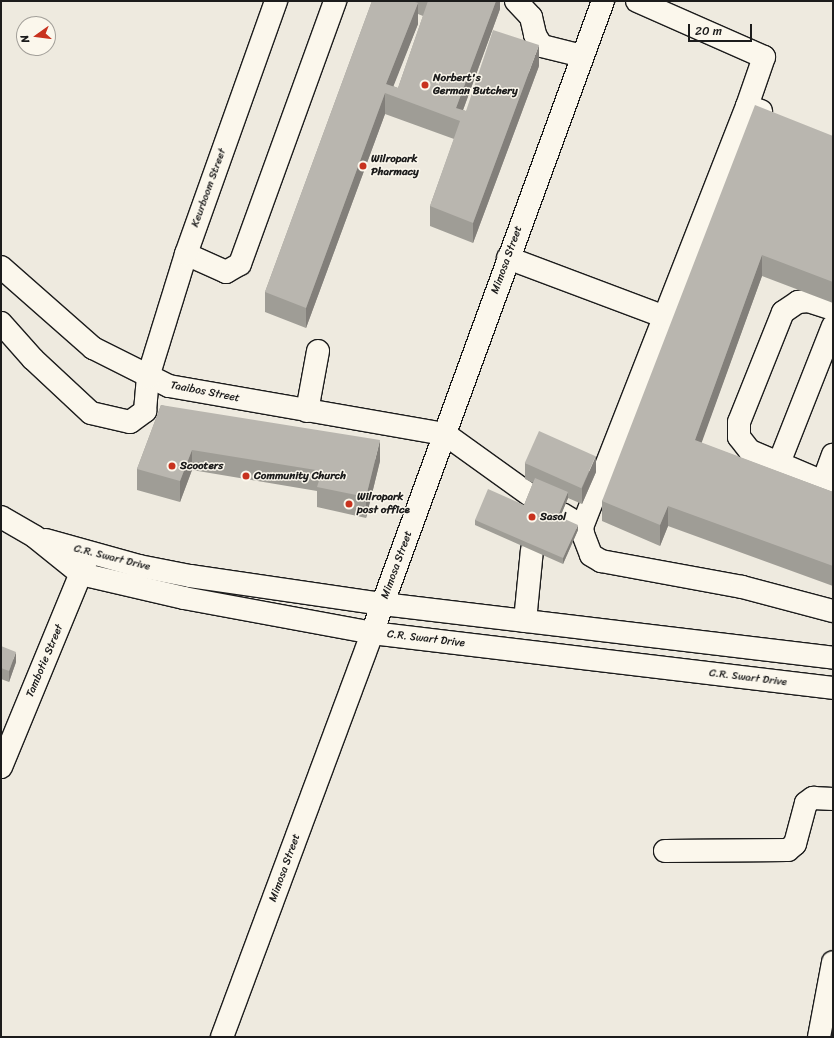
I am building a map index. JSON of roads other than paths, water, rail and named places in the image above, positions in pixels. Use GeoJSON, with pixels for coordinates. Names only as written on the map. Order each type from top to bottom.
{"type":"FeatureCollection","features":[{"type":"Feature","properties":{"kind":"street","name":"Keurboom Street"},"geometry":{"type":"LineString","coordinates":[[1,324],[33,359],[91,414],[130,422],[145,411],[148,377],[186,254],[276,1]]}},
{"type":"Feature","properties":{"kind":"street"},"geometry":{"type":"LineString","coordinates":[[186,254],[226,272],[240,264],[335,1]]}},
{"type":"Feature","properties":{"kind":"street"},"geometry":{"type":"LineString","coordinates":[[516,1],[531,17],[535,35],[542,46],[582,56]]}},
{"type":"Feature","properties":{"kind":"street","name":"Mimosa Street"},"geometry":{"type":"LineString","coordinates":[[222,1037],[383,604],[603,1]]}},
{"type":"Feature","properties":{"kind":"street"},"geometry":{"type":"LineString","coordinates":[[637,1],[764,57],[747,106],[582,526],[585,544],[591,555],[601,561],[742,587],[833,610]]}},
{"type":"Feature","properties":{"kind":"street"},"geometry":{"type":"LineString","coordinates":[[747,106],[783,120]]}},
{"type":"Feature","properties":{"kind":"street"},"geometry":{"type":"LineString","coordinates":[[508,258],[665,317]]}},
{"type":"Feature","properties":{"kind":"street","name":"Taaibos Street"},"geometry":{"type":"LineString","coordinates":[[1,267],[93,348],[148,377],[169,386],[445,434]]}},
{"type":"Feature","properties":{"kind":"street"},"geometry":{"type":"LineString","coordinates":[[833,309],[808,301],[798,302],[782,312],[739,422],[739,437],[744,446],[750,451],[828,484],[833,455]]}},
{"type":"Feature","properties":{"kind":"street"},"geometry":{"type":"LineString","coordinates":[[779,463],[833,326]]}},
{"type":"Feature","properties":{"kind":"street"},"geometry":{"type":"LineString","coordinates":[[307,411],[318,351]]}},
{"type":"Feature","properties":{"kind":"street"},"geometry":{"type":"LineString","coordinates":[[272,428],[277,406]]}},
{"type":"Feature","properties":{"kind":"street"},"geometry":{"type":"LineString","coordinates":[[445,434],[530,495]]}},
{"type":"Feature","properties":{"kind":"street"},"geometry":{"type":"LineString","coordinates":[[562,514],[582,526]]}},
{"type":"Feature","properties":{"kind":"street","name":"C.R. Swart Drive"},"geometry":{"type":"LineString","coordinates":[[1,517],[35,537],[81,574],[184,598],[372,633],[833,688]]}},
{"type":"Feature","properties":{"kind":"street","name":"C.R. Swart Drive"},"geometry":{"type":"LineString","coordinates":[[35,537],[89,554],[190,576],[383,604],[833,658]]}},
{"type":"Feature","properties":{"kind":"street"},"geometry":{"type":"LineString","coordinates":[[525,621],[532,550]]}},
{"type":"Feature","properties":{"kind":"street","name":"Tambotie Street"},"geometry":{"type":"LineString","coordinates":[[1,768],[89,554]]}},
{"type":"Feature","properties":{"kind":"street"},"geometry":{"type":"LineString","coordinates":[[664,851],[788,850],[795,844],[806,803],[813,798],[833,799]]}},
{"type":"Feature","properties":{"kind":"street"},"geometry":{"type":"LineString","coordinates":[[819,1037],[833,962]]}},
{"type":"Feature","properties":{"kind":"place","name":"Norbert's German Butchery"},"geometry":{"type":"Point","coordinates":[425,85]}},
{"type":"Feature","properties":{"kind":"place","name":"Wilropark Pharmacy"},"geometry":{"type":"Point","coordinates":[363,166]}},
{"type":"Feature","properties":{"kind":"place","name":"Scooters"},"geometry":{"type":"Point","coordinates":[172,466]}},
{"type":"Feature","properties":{"kind":"place","name":"Community Church"},"geometry":{"type":"Point","coordinates":[246,476]}},
{"type":"Feature","properties":{"kind":"place","name":"Wilropark post office"},"geometry":{"type":"Point","coordinates":[349,504]}},
{"type":"Feature","properties":{"kind":"place","name":"Sasol"},"geometry":{"type":"Point","coordinates":[532,517]}}]}
